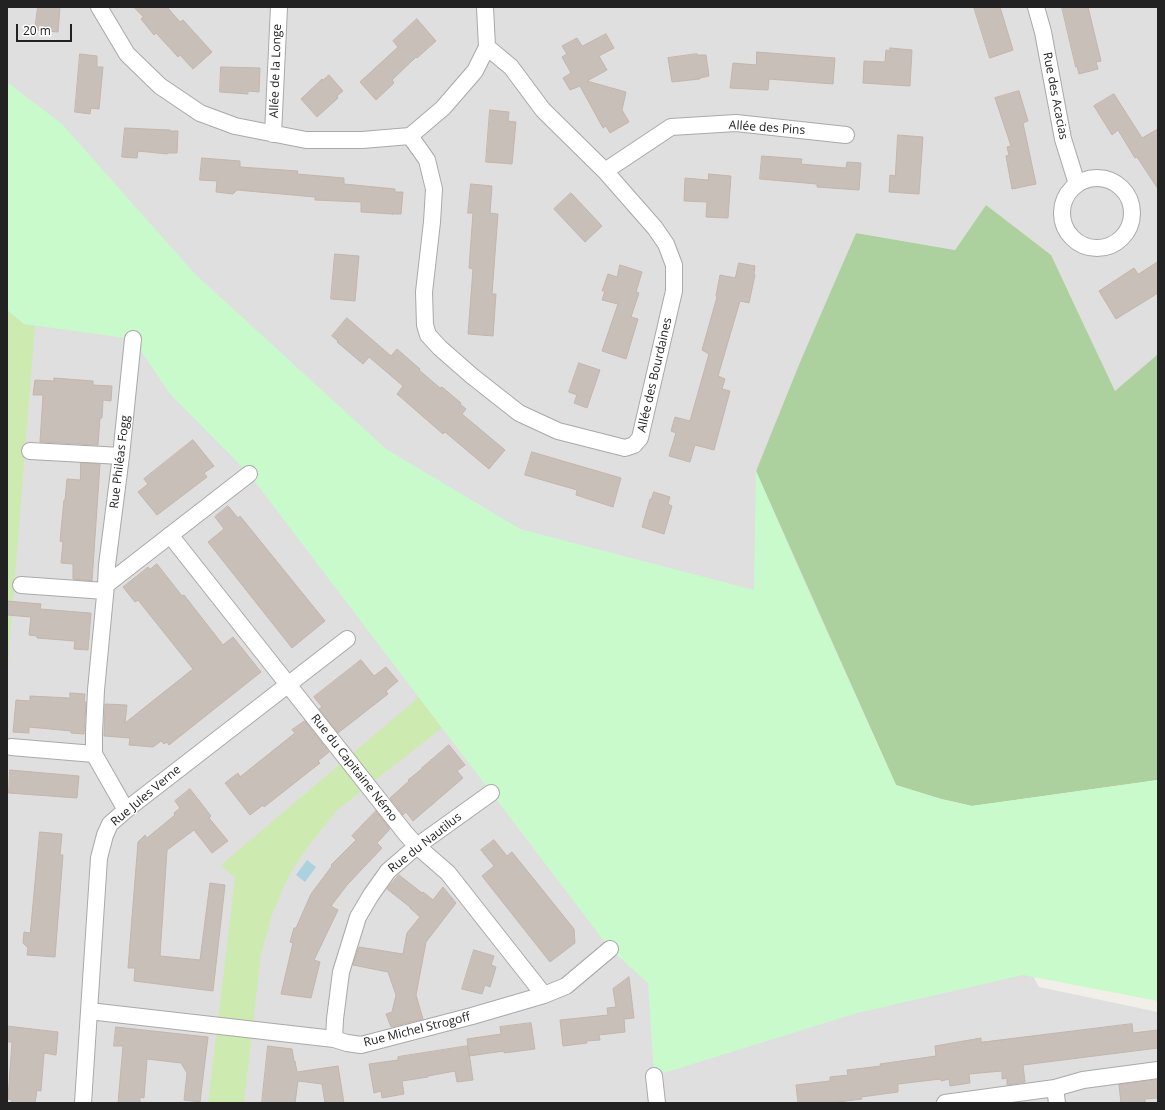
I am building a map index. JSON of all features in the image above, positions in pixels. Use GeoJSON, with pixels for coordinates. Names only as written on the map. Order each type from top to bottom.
{"type":"FeatureCollection","features":[{"type":"Feature","properties":{"kind":"street"},"geometry":{"type":"LineString","coordinates":[[99,7],[127,54],[160,86],[200,113],[234,126],[306,140],[362,140],[410,136],[443,108],[475,71],[487,48],[485,7]]}},
{"type":"Feature","properties":{"kind":"street","name":"Allée de la Longe"},"geometry":{"type":"LineString","coordinates":[[274,134],[279,7]]}},
{"type":"Feature","properties":{"kind":"street","name":"Rue des Acacias"},"geometry":{"type":"LineString","coordinates":[[1036,7],[1043,32],[1063,139],[1077,184]]}},
{"type":"Feature","properties":{"kind":"street","name":"Allée des Bourdaines"},"geometry":{"type":"LineString","coordinates":[[410,136],[427,160],[434,189],[424,292],[425,325],[428,335],[440,348],[472,376],[520,413],[558,431],[625,448],[634,445],[640,438],[674,291],[674,265],[666,244],[655,228],[605,171],[543,110],[511,67],[487,48]]}},
{"type":"Feature","properties":{"kind":"street","name":"Allée des Pins"},"geometry":{"type":"LineString","coordinates":[[605,171],[671,128],[736,123],[846,134]]}},
{"type":"Feature","properties":{"kind":"street"},"geometry":{"type":"LineString","coordinates":[[1100,178],[1110,181],[1120,187],[1127,196],[1131,207],[1131,219],[1128,230],[1121,239],[1111,245],[1100,248],[1088,247],[1069,235],[1064,224],[1062,213],[1064,202],[1069,192],[1077,184],[1088,179],[1100,178]]}},
{"type":"Feature","properties":{"kind":"street","name":"Rue Philéas Fogg"},"geometry":{"type":"LineString","coordinates":[[126,810],[94,754],[94,732],[96,690],[107,565],[121,456],[133,339]]}},
{"type":"Feature","properties":{"kind":"street"},"geometry":{"type":"LineString","coordinates":[[30,451],[121,456]]}},
{"type":"Feature","properties":{"kind":"street"},"geometry":{"type":"LineString","coordinates":[[21,585],[106,588],[170,535],[249,474]]}},
{"type":"Feature","properties":{"kind":"street","name":"Rue du Capitaine Némo"},"geometry":{"type":"LineString","coordinates":[[170,535],[417,846],[448,873],[544,995]]}},
{"type":"Feature","properties":{"kind":"street","name":"Rue Jules Verne"},"geometry":{"type":"LineString","coordinates":[[82,1103],[99,858],[105,835],[110,824],[347,639]]}},
{"type":"Feature","properties":{"kind":"street"},"geometry":{"type":"LineString","coordinates":[[11,747],[94,754]]}},
{"type":"Feature","properties":{"kind":"street","name":"Rue du Nautilus"},"geometry":{"type":"LineString","coordinates":[[334,1039],[341,972],[358,917],[371,895],[388,871],[417,846],[491,793]]}},
{"type":"Feature","properties":{"kind":"street","name":"Rue Michel Strogoff"},"geometry":{"type":"LineString","coordinates":[[89,1011],[334,1039],[361,1045],[544,995],[566,986],[610,949]]}},
{"type":"Feature","properties":{"kind":"street"},"geometry":{"type":"LineString","coordinates":[[945,1103],[1056,1096],[1083,1080],[1158,1070]]}},
{"type":"Feature","properties":{"kind":"street"},"geometry":{"type":"LineString","coordinates":[[654,1076],[657,1103]]}},
{"type":"Feature","properties":{"kind":"shaded area"},"geometry":{"type":"Polygon","coordinates":[[[7,7],[1158,7],[1158,354],[1115,392],[1068,291],[986,205],[955,250],[856,233],[756,471],[1039,987],[1158,1012],[1158,1103],[7,1103],[7,7]]]}},
{"type":"Feature","properties":{"kind":"green space"},"geometry":{"type":"Polygon","coordinates":[[[7,82],[62,124],[194,273],[386,449],[520,529],[754,590],[756,471],[896,785],[941,799],[972,806],[1158,780],[1158,1001],[1023,975],[857,1013],[654,1076],[648,983],[610,949],[249,474],[170,394],[133,339],[24,324],[7,310],[7,82]]]}},
{"type":"Feature","properties":{"kind":"green space"},"geometry":{"type":"Polygon","coordinates":[[[986,205],[1051,255],[1115,391],[1158,354],[1158,780],[972,806],[941,799],[896,785],[756,471],[801,360],[856,233],[955,250],[986,205]]]}},
{"type":"Feature","properties":{"kind":"green space"},"geometry":{"type":"Polygon","coordinates":[[[7,310],[24,324],[35,326],[7,677],[7,310]]]}},
{"type":"Feature","properties":{"kind":"green space"},"geometry":{"type":"Polygon","coordinates":[[[419,697],[442,728],[337,810],[306,849],[288,877],[272,915],[261,954],[244,1103],[208,1103],[235,878],[221,865],[419,697]]]}},
{"type":"Feature","properties":{"kind":"water"},"geometry":{"type":"Polygon","coordinates":[[[307,860],[316,867],[305,882],[296,875],[307,860]]]}},
{"type":"Feature","properties":{"kind":"building"},"geometry":{"type":"Polygon","coordinates":[[[38,7],[60,7],[58,32],[35,30],[38,7]]]}},
{"type":"Feature","properties":{"kind":"building"},"geometry":{"type":"Polygon","coordinates":[[[134,7],[167,7],[180,22],[183,20],[212,52],[193,69],[180,55],[178,57],[156,33],[154,35],[141,19],[143,17],[134,7]]]}},
{"type":"Feature","properties":{"kind":"building"},"geometry":{"type":"Polygon","coordinates":[[[974,7],[1000,7],[1013,50],[990,58],[974,7]]]}},
{"type":"Feature","properties":{"kind":"building"},"geometry":{"type":"Polygon","coordinates":[[[1062,7],[1088,7],[1101,61],[1096,62],[1098,69],[1079,74],[1062,7]]]}},
{"type":"Feature","properties":{"kind":"building"},"geometry":{"type":"Polygon","coordinates":[[[417,19],[436,41],[417,58],[416,57],[392,80],[394,83],[376,100],[360,82],[398,47],[393,41],[417,19]]]}},
{"type":"Feature","properties":{"kind":"building"},"geometry":{"type":"Polygon","coordinates":[[[606,34],[614,48],[599,56],[607,70],[587,81],[626,92],[622,110],[629,122],[610,133],[606,126],[603,128],[580,86],[570,90],[563,78],[571,73],[562,57],[567,54],[562,46],[577,38],[582,46],[606,34]]]}},
{"type":"Feature","properties":{"kind":"building"},"geometry":{"type":"Polygon","coordinates":[[[890,48],[912,50],[910,86],[863,83],[864,61],[885,62],[886,50],[890,51],[890,48]]]}},
{"type":"Feature","properties":{"kind":"building"},"geometry":{"type":"Polygon","coordinates":[[[757,52],[835,58],[833,84],[769,79],[768,90],[730,88],[733,63],[756,65],[757,52]]]}},
{"type":"Feature","properties":{"kind":"building"},"geometry":{"type":"Polygon","coordinates":[[[80,54],[97,56],[97,67],[103,67],[99,109],[91,108],[90,114],[75,112],[80,54]]]}},
{"type":"Feature","properties":{"kind":"building"},"geometry":{"type":"Polygon","coordinates":[[[697,54],[706,55],[709,76],[700,79],[672,82],[668,58],[697,54]]]}},
{"type":"Feature","properties":{"kind":"building"},"geometry":{"type":"Polygon","coordinates":[[[221,67],[260,68],[259,92],[248,91],[248,94],[220,92],[221,67]]]}},
{"type":"Feature","properties":{"kind":"building"},"geometry":{"type":"Polygon","coordinates":[[[329,75],[343,91],[337,96],[338,98],[317,117],[301,99],[322,79],[323,80],[329,75]]]}},
{"type":"Feature","properties":{"kind":"building"},"geometry":{"type":"Polygon","coordinates":[[[1019,91],[1028,121],[1023,123],[1036,184],[1012,189],[1006,156],[1009,155],[1007,147],[1011,146],[995,98],[1019,91]]]}},
{"type":"Feature","properties":{"kind":"building"},"geometry":{"type":"Polygon","coordinates":[[[1114,94],[1142,138],[1158,129],[1158,189],[1137,157],[1135,158],[1118,130],[1112,135],[1094,106],[1114,94]]]}},
{"type":"Feature","properties":{"kind":"building"},"geometry":{"type":"Polygon","coordinates":[[[490,110],[509,112],[508,121],[516,122],[512,164],[486,162],[490,110]]]}},
{"type":"Feature","properties":{"kind":"building"},"geometry":{"type":"Polygon","coordinates":[[[125,128],[178,131],[177,153],[167,154],[138,151],[137,158],[122,157],[125,128]]]}},
{"type":"Feature","properties":{"kind":"building"},"geometry":{"type":"Polygon","coordinates":[[[898,135],[923,137],[919,194],[889,192],[890,175],[895,176],[898,135]]]}},
{"type":"Feature","properties":{"kind":"building"},"geometry":{"type":"Polygon","coordinates":[[[762,156],[802,159],[801,164],[846,168],[847,162],[861,163],[859,190],[817,187],[817,184],[760,179],[762,156]]]}},
{"type":"Feature","properties":{"kind":"building"},"geometry":{"type":"Polygon","coordinates":[[[202,158],[240,161],[240,167],[298,171],[297,174],[344,178],[344,184],[395,189],[395,192],[403,192],[401,214],[361,212],[361,202],[315,200],[315,197],[237,190],[233,194],[216,192],[217,181],[200,180],[202,158]]]}},
{"type":"Feature","properties":{"kind":"building"},"geometry":{"type":"Polygon","coordinates":[[[709,174],[731,176],[728,218],[706,217],[707,202],[684,201],[685,178],[708,180],[709,174]]]}},
{"type":"Feature","properties":{"kind":"building"},"geometry":{"type":"Polygon","coordinates":[[[471,184],[492,186],[490,213],[498,214],[492,294],[496,294],[493,336],[468,334],[473,269],[469,268],[473,213],[468,213],[471,184]]]}},
{"type":"Feature","properties":{"kind":"building"},"geometry":{"type":"Polygon","coordinates":[[[571,193],[602,226],[585,242],[554,209],[571,193]]]}},
{"type":"Feature","properties":{"kind":"building"},"geometry":{"type":"Polygon","coordinates":[[[335,254],[359,256],[355,301],[331,299],[335,254]]]}},
{"type":"Feature","properties":{"kind":"building"},"geometry":{"type":"Polygon","coordinates":[[[1158,262],[1158,293],[1116,319],[1099,291],[1134,268],[1138,274],[1158,262]]]}},
{"type":"Feature","properties":{"kind":"building"},"geometry":{"type":"Polygon","coordinates":[[[739,263],[755,266],[755,275],[749,303],[740,301],[718,376],[725,379],[722,389],[730,391],[714,450],[695,445],[690,462],[669,456],[676,433],[671,431],[675,417],[690,421],[709,354],[702,350],[717,297],[720,275],[735,278],[739,263]]]}},
{"type":"Feature","properties":{"kind":"building"},"geometry":{"type":"Polygon","coordinates":[[[620,265],[642,272],[636,292],[639,293],[631,317],[638,319],[626,359],[602,351],[618,304],[602,300],[605,291],[602,291],[608,274],[617,277],[620,265]]]}},
{"type":"Feature","properties":{"kind":"building"},"geometry":{"type":"Polygon","coordinates":[[[347,318],[391,356],[397,349],[440,388],[442,387],[461,403],[460,404],[466,409],[462,414],[505,450],[489,469],[445,432],[443,434],[397,394],[403,386],[369,357],[363,364],[337,342],[338,341],[332,336],[347,318]]]}},
{"type":"Feature","properties":{"kind":"building"},"geometry":{"type":"Polygon","coordinates":[[[579,363],[600,370],[587,408],[574,403],[577,395],[569,392],[579,363]]]}},
{"type":"Feature","properties":{"kind":"building"},"geometry":{"type":"Polygon","coordinates":[[[54,378],[93,381],[93,385],[112,386],[111,401],[103,400],[98,445],[40,442],[43,395],[33,395],[35,380],[54,381],[54,378]]]}},
{"type":"Feature","properties":{"kind":"building"},"geometry":{"type":"Polygon","coordinates":[[[193,440],[214,466],[204,473],[207,477],[157,515],[138,492],[148,484],[144,479],[193,440]]]}},
{"type":"Feature","properties":{"kind":"building"},"geometry":{"type":"Polygon","coordinates":[[[532,452],[621,478],[613,507],[576,495],[577,490],[525,475],[532,452]]]}},
{"type":"Feature","properties":{"kind":"building"},"geometry":{"type":"Polygon","coordinates":[[[81,463],[100,464],[92,581],[73,579],[73,564],[61,563],[63,542],[60,541],[67,479],[80,480],[81,463]]]}},
{"type":"Feature","properties":{"kind":"building"},"geometry":{"type":"Polygon","coordinates":[[[654,492],[670,497],[668,504],[672,506],[664,534],[642,527],[650,499],[654,492]]]}},
{"type":"Feature","properties":{"kind":"building"},"geometry":{"type":"Polygon","coordinates":[[[228,506],[238,518],[240,516],[325,621],[292,648],[208,542],[224,529],[215,517],[228,506]]]}},
{"type":"Feature","properties":{"kind":"building"},"geometry":{"type":"Polygon","coordinates":[[[157,564],[182,596],[184,595],[223,645],[233,637],[261,672],[169,745],[167,742],[164,744],[161,741],[153,747],[129,745],[130,738],[104,736],[105,704],[127,705],[125,723],[193,669],[138,600],[135,602],[123,587],[148,567],[150,569],[157,564]]]}},
{"type":"Feature","properties":{"kind":"building"},"geometry":{"type":"Polygon","coordinates":[[[7,601],[41,604],[40,609],[91,613],[88,650],[74,649],[75,641],[37,638],[37,636],[29,635],[31,617],[7,615],[7,601]]]}},
{"type":"Feature","properties":{"kind":"building"},"geometry":{"type":"Polygon","coordinates":[[[361,660],[374,676],[386,667],[398,681],[386,691],[388,694],[338,733],[319,709],[322,707],[314,697],[361,660]]]}},
{"type":"Feature","properties":{"kind":"building"},"geometry":{"type":"Polygon","coordinates":[[[70,693],[85,694],[84,734],[71,733],[71,731],[29,727],[29,733],[13,732],[16,700],[30,701],[30,696],[70,698],[70,693]]]}},
{"type":"Feature","properties":{"kind":"building"},"geometry":{"type":"Polygon","coordinates":[[[305,721],[329,752],[318,761],[320,763],[264,807],[263,805],[250,815],[225,783],[238,773],[240,777],[295,733],[292,730],[305,721]]]}},
{"type":"Feature","properties":{"kind":"building"},"geometry":{"type":"Polygon","coordinates":[[[449,745],[465,765],[457,771],[463,778],[413,821],[406,812],[403,815],[390,798],[409,781],[408,780],[449,745]]]}},
{"type":"Feature","properties":{"kind":"building"},"geometry":{"type":"Polygon","coordinates":[[[10,770],[79,776],[77,798],[9,793],[10,770]]]}},
{"type":"Feature","properties":{"kind":"building"},"geometry":{"type":"Polygon","coordinates":[[[190,789],[211,816],[209,818],[228,841],[212,853],[194,830],[167,850],[160,956],[200,960],[210,883],[225,885],[213,991],[134,981],[135,968],[128,968],[138,842],[145,835],[147,838],[175,815],[174,813],[180,808],[175,801],[190,789]]]}},
{"type":"Feature","properties":{"kind":"building"},"geometry":{"type":"Polygon","coordinates":[[[376,811],[390,829],[377,843],[382,848],[347,885],[331,906],[338,910],[314,960],[320,962],[311,998],[281,994],[293,943],[290,942],[294,928],[296,928],[311,894],[332,866],[331,865],[356,840],[352,836],[376,811]]]}},
{"type":"Feature","properties":{"kind":"building"},"geometry":{"type":"Polygon","coordinates":[[[40,832],[62,834],[60,855],[63,855],[55,957],[27,955],[28,948],[23,943],[24,932],[30,933],[40,832]]]}},
{"type":"Feature","properties":{"kind":"building"},"geometry":{"type":"Polygon","coordinates":[[[494,840],[507,856],[512,852],[574,929],[575,943],[550,962],[482,876],[494,866],[481,850],[494,840]]]}},
{"type":"Feature","properties":{"kind":"building"},"geometry":{"type":"Polygon","coordinates":[[[399,875],[433,900],[443,887],[456,903],[426,942],[416,995],[423,1019],[391,1027],[386,1014],[392,1012],[396,995],[388,972],[353,965],[359,947],[403,954],[407,933],[420,917],[387,889],[399,875]]]}},
{"type":"Feature","properties":{"kind":"building"},"geometry":{"type":"Polygon","coordinates":[[[474,950],[494,956],[491,965],[496,967],[490,987],[485,985],[482,994],[462,989],[474,950]]]}},
{"type":"Feature","properties":{"kind":"building"},"geometry":{"type":"Polygon","coordinates":[[[629,977],[634,1018],[624,1019],[625,1032],[599,1035],[600,1040],[586,1041],[587,1043],[563,1046],[560,1020],[608,1015],[607,1008],[616,1007],[613,989],[629,977]]]}},
{"type":"Feature","properties":{"kind":"building"},"geometry":{"type":"Polygon","coordinates":[[[531,1023],[535,1049],[504,1053],[504,1051],[469,1056],[467,1039],[501,1034],[500,1027],[531,1023]]]}},
{"type":"Feature","properties":{"kind":"building"},"geometry":{"type":"Polygon","coordinates":[[[1132,1024],[1133,1033],[1158,1030],[1158,1048],[1023,1065],[1025,1082],[1007,1085],[1007,1078],[1002,1079],[1002,1071],[969,1074],[970,1083],[950,1086],[949,1079],[941,1081],[941,1079],[898,1084],[898,1092],[861,1097],[862,1099],[830,1103],[798,1103],[796,1085],[830,1081],[830,1077],[848,1075],[847,1070],[881,1066],[880,1064],[936,1056],[935,1046],[981,1038],[981,1042],[1132,1024]]]}},
{"type":"Feature","properties":{"kind":"building"},"geometry":{"type":"Polygon","coordinates":[[[7,1026],[58,1032],[56,1055],[44,1053],[41,1091],[37,1090],[35,1103],[11,1103],[12,1100],[8,1099],[12,1042],[7,1042],[7,1026]]]}},
{"type":"Feature","properties":{"kind":"building"},"geometry":{"type":"Polygon","coordinates":[[[116,1027],[208,1037],[200,1102],[184,1100],[187,1073],[181,1063],[147,1059],[144,1098],[140,1097],[140,1103],[118,1103],[123,1046],[114,1046],[116,1027]]]}},
{"type":"Feature","properties":{"kind":"building"},"geometry":{"type":"Polygon","coordinates":[[[268,1046],[292,1049],[297,1072],[338,1066],[344,1103],[325,1103],[322,1084],[298,1081],[295,1103],[262,1103],[268,1046]]]}},
{"type":"Feature","properties":{"kind":"building"},"geometry":{"type":"Polygon","coordinates":[[[468,1046],[473,1080],[457,1082],[455,1071],[402,1081],[404,1094],[382,1098],[381,1091],[374,1093],[369,1064],[398,1060],[398,1057],[468,1046]]]}},
{"type":"Feature","properties":{"kind":"building"},"geometry":{"type":"Polygon","coordinates":[[[1158,1080],[1158,1098],[1145,1099],[1145,1103],[1121,1103],[1119,1085],[1158,1080]]]}}]}
